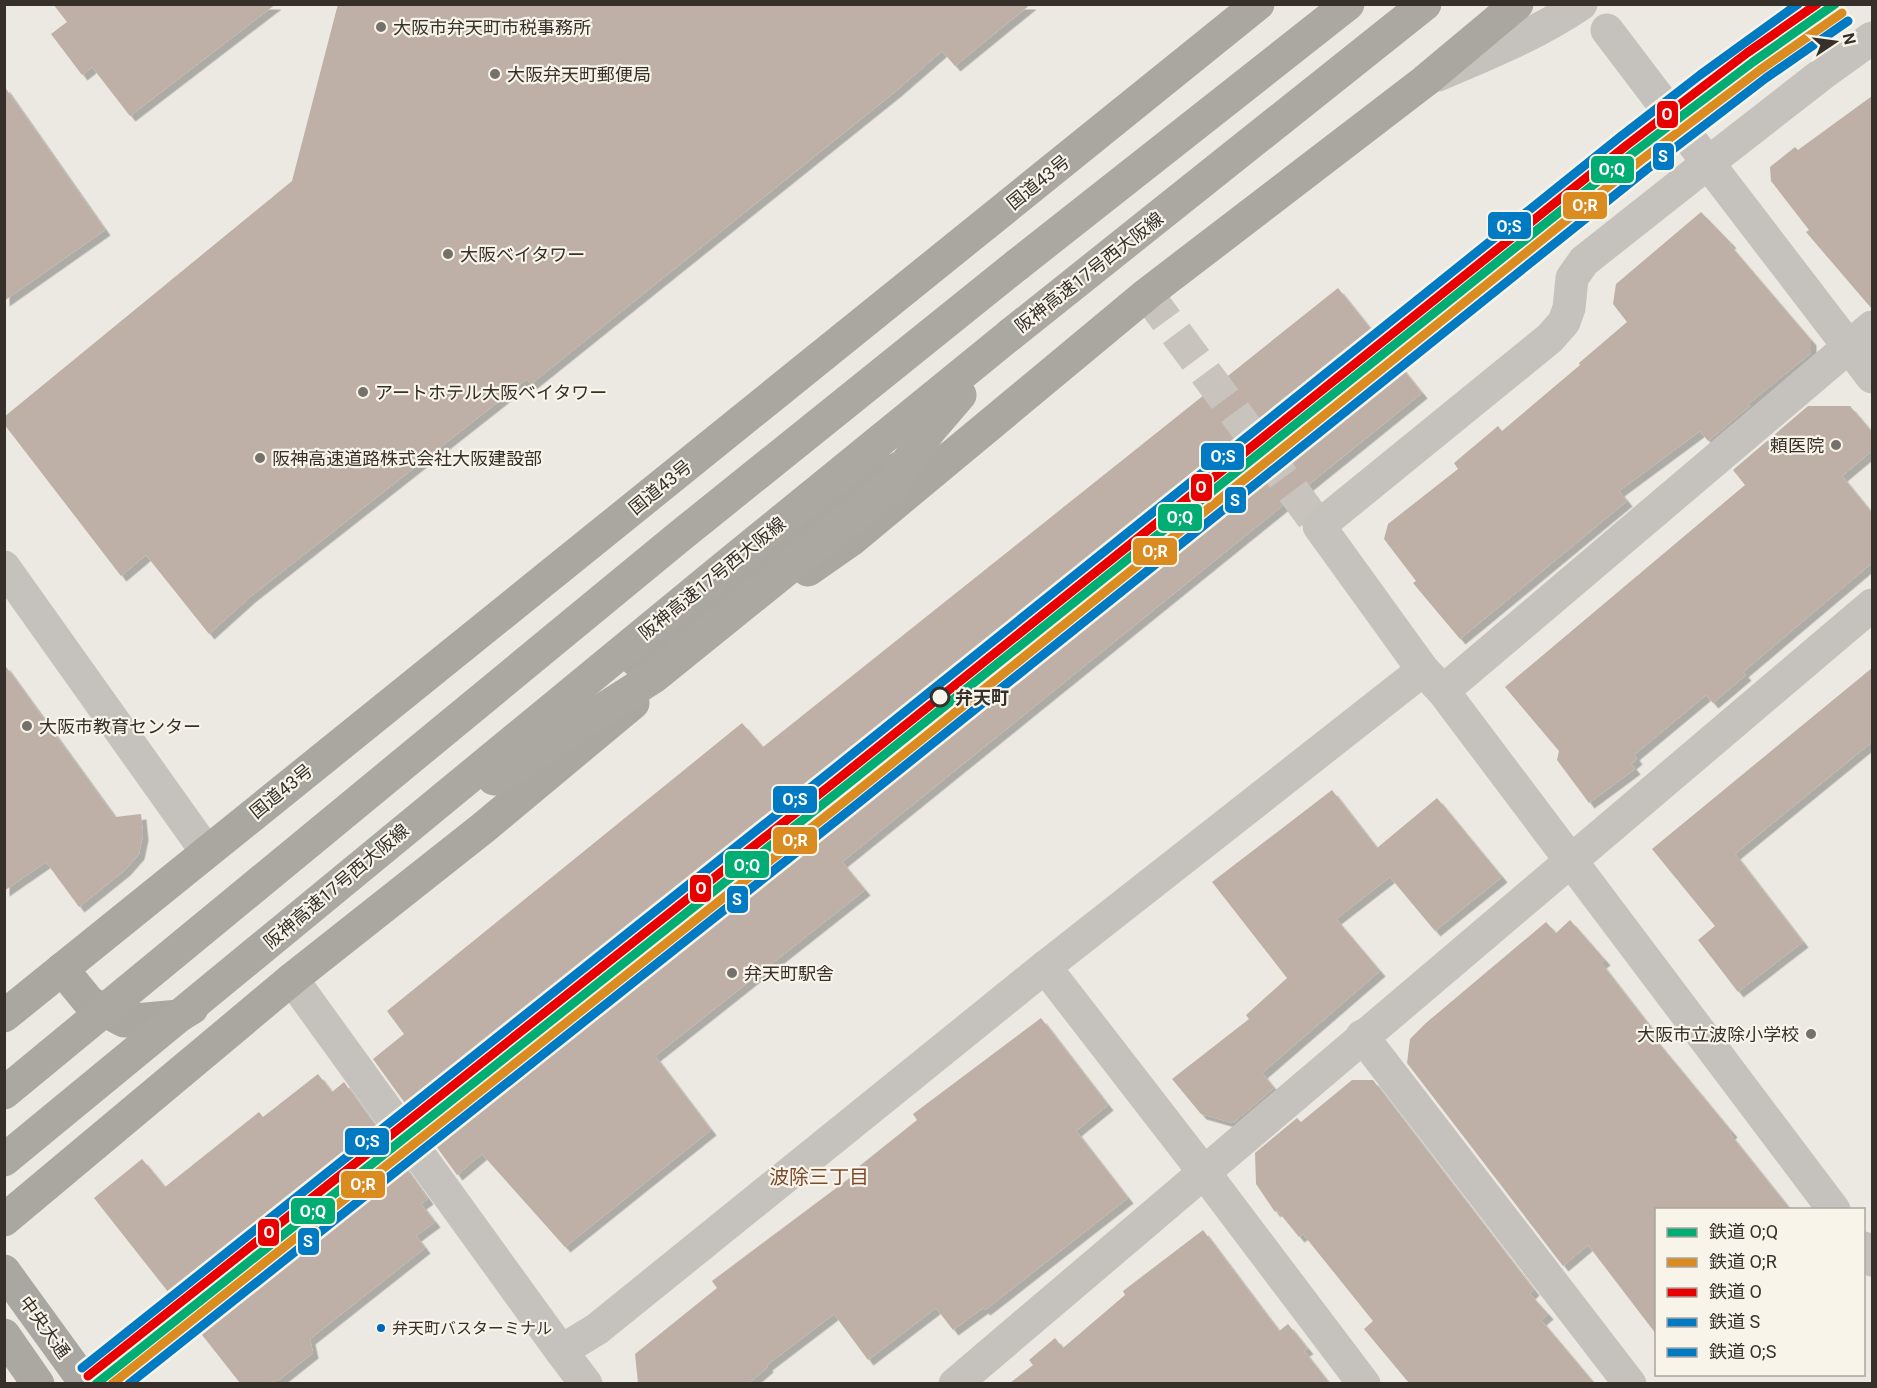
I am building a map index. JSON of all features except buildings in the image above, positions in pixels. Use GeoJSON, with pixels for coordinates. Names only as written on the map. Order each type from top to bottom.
{"type":"FeatureCollection","features":[{"type":"Feature","properties":{"kind":"highway","name":"国道43号"},"geometry":{"type":"LineString","coordinates":[[4,1016],[1258,4]]}},
{"type":"Feature","properties":{"kind":"highway"},"geometry":{"type":"LineString","coordinates":[[4,1093],[689,529],[1017,265],[1348,4]]}},
{"type":"Feature","properties":{"kind":"highway","name":"阪神高速17号西大阪線"},"geometry":{"type":"LineString","coordinates":[[4,1160],[389,842],[477,790],[655,676],[874,499],[891,485],[930,430],[1011,334],[1425,4]]}},
{"type":"Feature","properties":{"kind":"highway"},"geometry":{"type":"LineString","coordinates":[[4,1220],[292,979],[483,828],[686,660],[851,540],[1147,294],[1425,81],[1517,4]]}},
{"type":"Feature","properties":{"kind":"highway"},"geometry":{"type":"LineString","coordinates":[[62,969],[89,1002],[124,1021],[179,1016],[247,976],[596,691],[854,489],[982,429]]}},
{"type":"Feature","properties":{"kind":"highway"},"geometry":{"type":"LineString","coordinates":[[4,1335],[38,1383]]}},
{"type":"Feature","properties":{"kind":"main road","name":"中央大通"},"geometry":{"type":"LineString","coordinates":[[4,1271],[86,1383]]}},
{"type":"Feature","properties":{"kind":"street"},"geometry":{"type":"LineString","coordinates":[[1425,81],[1508,44],[1562,17],[1581,4]]}},
{"type":"Feature","properties":{"kind":"street"},"geometry":{"type":"LineString","coordinates":[[1606,30],[1708,163],[1861,337],[1872,377]]}},
{"type":"Feature","properties":{"kind":"street"},"geometry":{"type":"LineString","coordinates":[[1833,1208],[1433,681],[1319,526],[1550,338],[1564,322],[1569,308],[1572,278],[1584,261],[1826,71],[1872,38]]}},
{"type":"Feature","properties":{"kind":"street"},"geometry":{"type":"LineString","coordinates":[[561,1350],[597,1329],[1045,968],[1433,681],[1861,337]]}},
{"type":"Feature","properties":{"kind":"street"},"geometry":{"type":"LineString","coordinates":[[4,567],[206,851]]}},
{"type":"Feature","properties":{"kind":"street"},"geometry":{"type":"LineString","coordinates":[[954,1383],[1872,605]]}},
{"type":"Feature","properties":{"kind":"street"},"geometry":{"type":"LineString","coordinates":[[1045,968],[1203,1171],[1355,1380]]}},
{"type":"Feature","properties":{"kind":"street"},"geometry":{"type":"LineString","coordinates":[[292,979],[586,1383]]}},
{"type":"Feature","properties":{"kind":"street"},"geometry":{"type":"LineString","coordinates":[[1362,1036],[1630,1383]]}},
{"type":"Feature","properties":{"kind":"tunnel"},"geometry":{"type":"LineString","coordinates":[[1147,294],[1319,526]]}},
{"type":"Feature","properties":{"kind":"rail line","name":"O;S"},"geometry":{"type":"LineString","coordinates":[[82,1368],[835,768],[1620,137],[1798,4]]}},
{"type":"Feature","properties":{"kind":"rail line","name":"O"},"geometry":{"type":"LineString","coordinates":[[88,1376],[842,776],[1627,145],[1747,53],[1817,4]]}},
{"type":"Feature","properties":{"kind":"rail line","name":"O;Q"},"geometry":{"type":"LineString","coordinates":[[96,1384],[1633,153],[1753,62],[1835,4]]}},
{"type":"Feature","properties":{"kind":"rail line","name":"O;R"},"geometry":{"type":"LineString","coordinates":[[112,1384],[855,793],[1640,161],[1760,70],[1842,13]]}},
{"type":"Feature","properties":{"kind":"rail line","name":"S"},"geometry":{"type":"LineString","coordinates":[[129,1384],[861,801],[1646,170],[1766,78],[1848,21]]}},
{"type":"Feature","properties":{"kind":"place","name":"大阪市弁天町市税事務所"},"geometry":{"type":"Point","coordinates":[381,27]}},
{"type":"Feature","properties":{"kind":"place","name":"大阪弁天町郵便局"},"geometry":{"type":"Point","coordinates":[495,74]}},
{"type":"Feature","properties":{"kind":"place","name":"大阪ベイタワー"},"geometry":{"type":"Point","coordinates":[448,254]}},
{"type":"Feature","properties":{"kind":"place","name":"アートホテル大阪ベイタワー"},"geometry":{"type":"Point","coordinates":[363,392]}},
{"type":"Feature","properties":{"kind":"place","name":"頼医院"},"geometry":{"type":"Point","coordinates":[1836,445]}},
{"type":"Feature","properties":{"kind":"place","name":"阪神高速道路株式会社大阪建設部"},"geometry":{"type":"Point","coordinates":[260,458]}},
{"type":"Feature","properties":{"kind":"place","name":"弁天町"},"geometry":{"type":"Point","coordinates":[940,697]}},
{"type":"Feature","properties":{"kind":"place","name":"大阪市教育センター"},"geometry":{"type":"Point","coordinates":[27,726]}},
{"type":"Feature","properties":{"kind":"place","name":"弁天町駅舎"},"geometry":{"type":"Point","coordinates":[732,973]}},
{"type":"Feature","properties":{"kind":"place","name":"大阪市立波除小学校"},"geometry":{"type":"Point","coordinates":[1811,1034]}},
{"type":"Feature","properties":{"kind":"place","name":"弁天町バスターミナル"},"geometry":{"type":"Point","coordinates":[381,1328]}},
{"type":"Feature","properties":{"kind":"district","name":"波除三丁目"},"geometry":{"type":"Point","coordinates":[819,1177]}}]}
